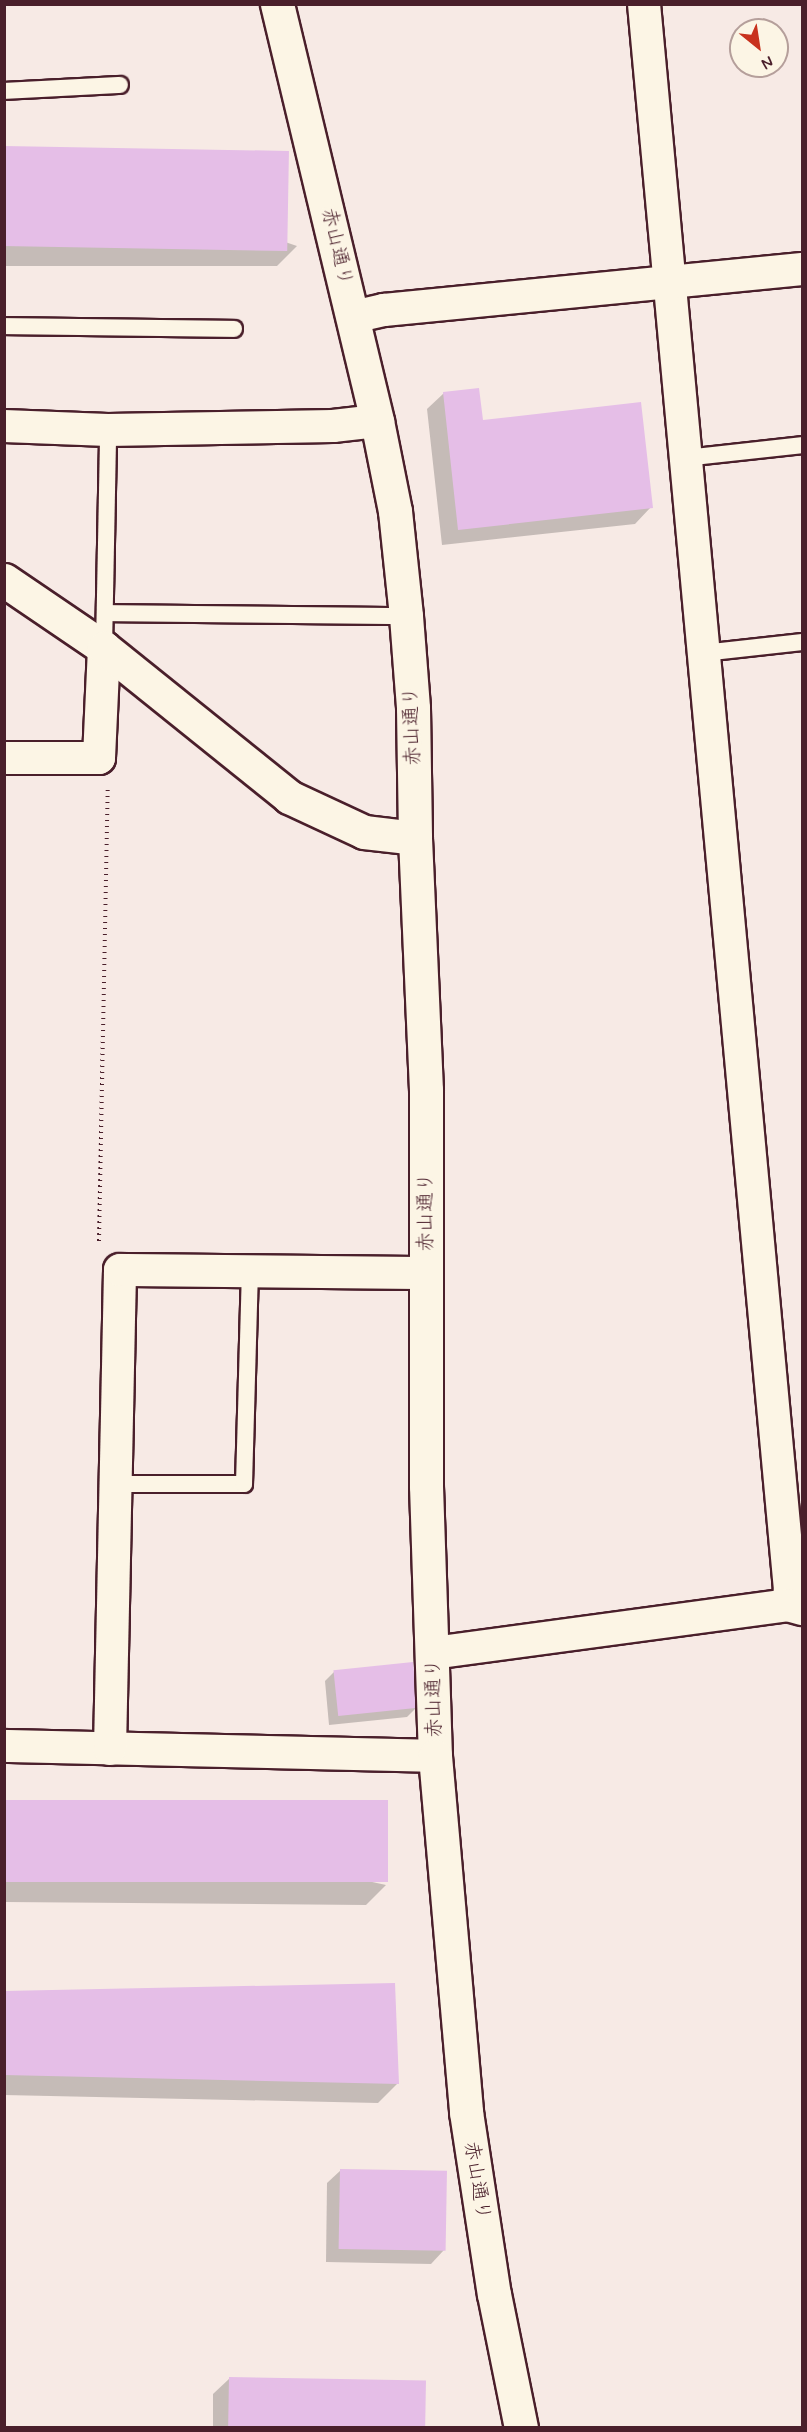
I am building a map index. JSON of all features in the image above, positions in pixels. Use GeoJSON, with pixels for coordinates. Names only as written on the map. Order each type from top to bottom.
{"type":"FeatureCollection","features":[{"type":"Feature","properties":{"kind":"street","name":"赤山通り"},"geometry":{"type":"LineString","coordinates":[[277,4],[377,421],[395,511],[406,616],[413,708],[415,838],[426,1090],[426,1486],[435,1756],[466,2112],[494,2294],[521,2427]]}},
{"type":"Feature","properties":{"kind":"street"},"geometry":{"type":"LineString","coordinates":[[433,1653],[795,1607],[790,1589],[644,4]]}},
{"type":"Feature","properties":{"kind":"street"},"geometry":{"type":"LineString","coordinates":[[353,317],[384,310],[802,269]]}},
{"type":"Feature","properties":{"kind":"street"},"geometry":{"type":"LineString","coordinates":[[4,426],[108,430],[333,426],[377,421]]}},
{"type":"Feature","properties":{"kind":"street"},"geometry":{"type":"LineString","coordinates":[[4,580],[104,648],[288,797],[364,832],[415,838]]}},
{"type":"Feature","properties":{"kind":"street"},"geometry":{"type":"LineString","coordinates":[[4,758],[99,758],[104,648]]}},
{"type":"Feature","properties":{"kind":"street"},"geometry":{"type":"LineString","coordinates":[[110,1749],[120,1270],[426,1273]]}},
{"type":"Feature","properties":{"kind":"street"},"geometry":{"type":"LineString","coordinates":[[4,1746],[435,1756]]}},
{"type":"Feature","properties":{"kind":"lane"},"geometry":{"type":"LineString","coordinates":[[4,91],[120,85]]}},
{"type":"Feature","properties":{"kind":"lane"},"geometry":{"type":"LineString","coordinates":[[4,326],[234,329]]}},
{"type":"Feature","properties":{"kind":"lane"},"geometry":{"type":"LineString","coordinates":[[104,648],[108,430]]}},
{"type":"Feature","properties":{"kind":"lane"},"geometry":{"type":"LineString","coordinates":[[685,458],[802,445]]}},
{"type":"Feature","properties":{"kind":"lane"},"geometry":{"type":"LineString","coordinates":[[105,613],[406,616]]}},
{"type":"Feature","properties":{"kind":"lane"},"geometry":{"type":"LineString","coordinates":[[703,653],[802,642]]}},
{"type":"Feature","properties":{"kind":"lane"},"geometry":{"type":"LineString","coordinates":[[116,1484],[244,1484],[250,1271]]}},
{"type":"Feature","properties":{"kind":"building"},"geometry":{"type":"Polygon","coordinates":[[[4,146],[289,151],[287,251],[4,246],[4,146]]]}},
{"type":"Feature","properties":{"kind":"building"},"geometry":{"type":"Polygon","coordinates":[[[479,388],[483,420],[641,402],[653,508],[458,530],[443,392],[479,388]]]}},
{"type":"Feature","properties":{"kind":"building"},"geometry":{"type":"Polygon","coordinates":[[[413,1662],[418,1708],[338,1716],[333,1670],[413,1662]]]}},
{"type":"Feature","properties":{"kind":"building"},"geometry":{"type":"Polygon","coordinates":[[[4,1800],[388,1800],[388,1882],[4,1882],[4,1800]]]}},
{"type":"Feature","properties":{"kind":"building"},"geometry":{"type":"Polygon","coordinates":[[[395,1983],[399,2084],[4,2075],[4,1991],[395,1983]]]}},
{"type":"Feature","properties":{"kind":"building"},"geometry":{"type":"Polygon","coordinates":[[[340,2169],[447,2171],[446,2251],[339,2249],[340,2169]]]}},
{"type":"Feature","properties":{"kind":"building"},"geometry":{"type":"Polygon","coordinates":[[[229,2377],[426,2380],[425,2428],[228,2428],[229,2377]]]}}]}
